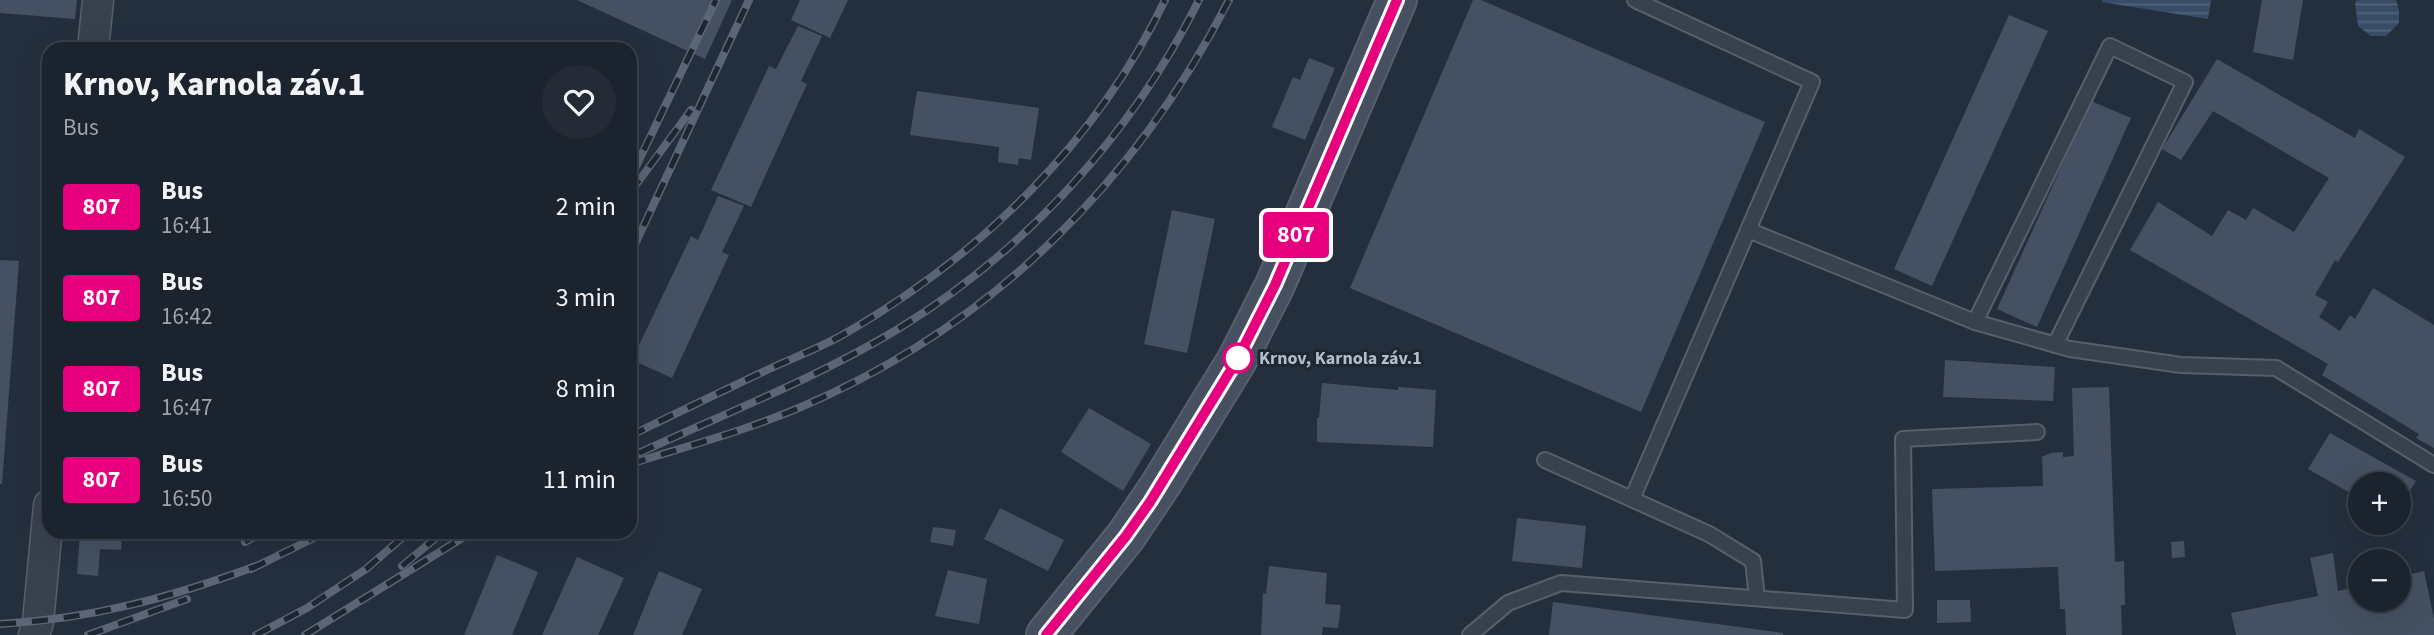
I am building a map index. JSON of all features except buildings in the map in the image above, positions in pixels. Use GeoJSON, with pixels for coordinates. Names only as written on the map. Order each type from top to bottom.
{"type":"FeatureCollection","features":[{"type":"Feature","properties":{"kind":"main road"},"geometry":{"type":"LineString","coordinates":[[1046,635],[1126,536],[1237,360],[1275,285],[1397,0]]}},
{"type":"Feature","properties":{"kind":"street"},"geometry":{"type":"LineString","coordinates":[[94,42],[97,0]]}},
{"type":"Feature","properties":{"kind":"street"},"geometry":{"type":"LineString","coordinates":[[34,635],[38,622],[46,539]]}},
{"type":"Feature","properties":{"kind":"lane"},"geometry":{"type":"LineString","coordinates":[[1632,499],[1812,82],[1634,0]]}},
{"type":"Feature","properties":{"kind":"lane"},"geometry":{"type":"LineString","coordinates":[[1975,322],[2110,46],[2185,82],[2054,345]]}},
{"type":"Feature","properties":{"kind":"lane"},"geometry":{"type":"LineString","coordinates":[[1748,230],[1975,322],[2054,345],[2181,365],[2276,368],[2434,465]]}},
{"type":"Feature","properties":{"kind":"lane"},"geometry":{"type":"LineString","coordinates":[[1470,635],[1508,603],[1561,583],[1905,610],[1903,439],[2037,432]]}},
{"type":"Feature","properties":{"kind":"lane"},"geometry":{"type":"LineString","coordinates":[[1545,460],[1709,534],[1753,561],[1757,598]]}},
{"type":"Feature","properties":{"kind":"water"},"geometry":{"type":"Polygon","coordinates":[[[2102,0],[2211,0],[2208,19],[2102,0]]]}},
{"type":"Feature","properties":{"kind":"water"},"geometry":{"type":"Polygon","coordinates":[[[2396,0],[2399,23],[2386,36],[2371,36],[2358,26],[2355,2],[2396,0]]]}},
{"type":"Feature","properties":{"kind":"railway"},"geometry":{"type":"LineString","coordinates":[[637,164],[716,0]]}},
{"type":"Feature","properties":{"kind":"railway"},"geometry":{"type":"LineString","coordinates":[[637,240],[749,0]]}},
{"type":"Feature","properties":{"kind":"railway"},"geometry":{"type":"LineString","coordinates":[[637,433],[837,338],[896,302],[943,268],[988,231],[1031,190],[1070,147],[1137,52],[1165,0]]}},
{"type":"Feature","properties":{"kind":"railway"},"geometry":{"type":"LineString","coordinates":[[639,453],[867,347],[945,298],[990,263],[1032,226],[1072,185],[1108,142],[1142,97],[1199,0]]}},
{"type":"Feature","properties":{"kind":"railway"},"geometry":{"type":"LineString","coordinates":[[637,462],[738,431],[801,407],[870,374],[935,335],[996,291],[1051,242],[1103,188],[1149,129],[1191,67],[1229,0]]}},
{"type":"Feature","properties":{"kind":"railway"},"geometry":{"type":"LineString","coordinates":[[637,183],[691,110]]}},
{"type":"Feature","properties":{"kind":"railway"},"geometry":{"type":"LineString","coordinates":[[245,542],[250,539]]}},
{"type":"Feature","properties":{"kind":"railway"},"geometry":{"type":"LineString","coordinates":[[251,569],[312,539]]}},
{"type":"Feature","properties":{"kind":"railway"},"geometry":{"type":"LineString","coordinates":[[256,635],[307,608],[366,569],[401,539]]}},
{"type":"Feature","properties":{"kind":"railway"},"geometry":{"type":"LineString","coordinates":[[402,566],[435,539]]}},
{"type":"Feature","properties":{"kind":"railway"},"geometry":{"type":"LineString","coordinates":[[305,635],[461,539]]}},
{"type":"Feature","properties":{"kind":"railway"},"geometry":{"type":"LineString","coordinates":[[0,624],[67,617],[132,605],[259,565]]}},
{"type":"Feature","properties":{"kind":"railway"},"geometry":{"type":"LineString","coordinates":[[88,635],[187,599]]}},
{"type":"Feature","properties":{"kind":"bus line","name":"807"},"geometry":{"type":"LineString","coordinates":[[1046,635],[1150,502],[1237,360],[1275,285],[1397,0]]}},
{"type":"Feature","properties":{"kind":"place","name":"Krnov, Karnola záv.1"},"geometry":{"type":"Point","coordinates":[1238,358]}}]}
